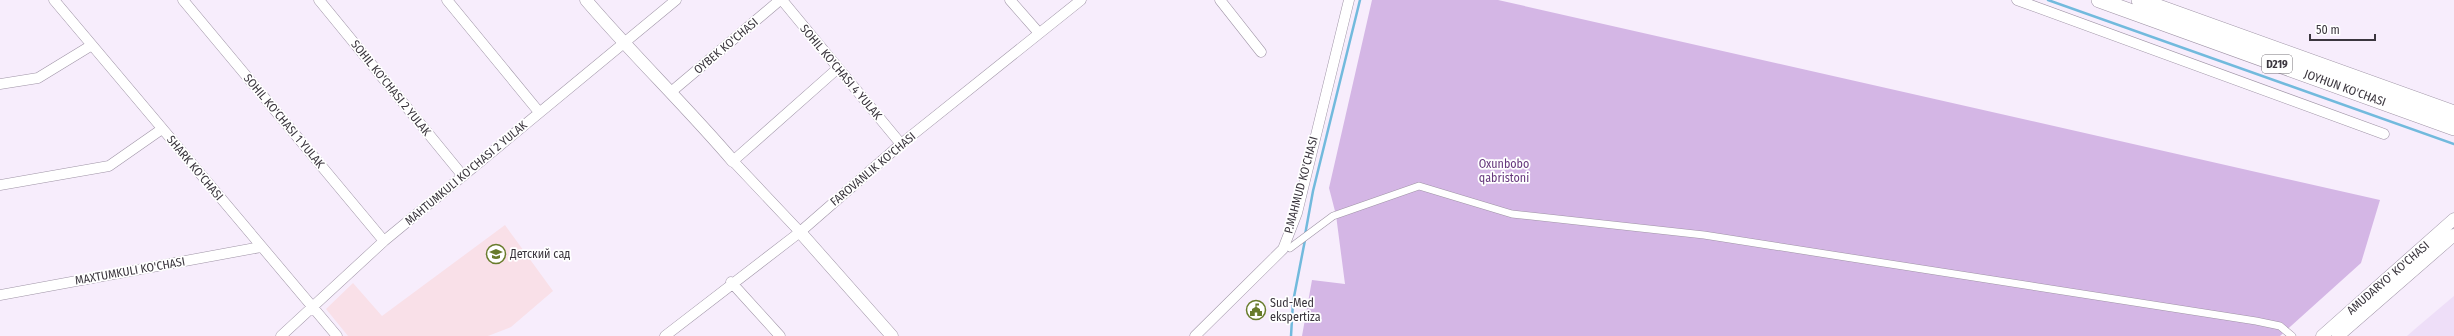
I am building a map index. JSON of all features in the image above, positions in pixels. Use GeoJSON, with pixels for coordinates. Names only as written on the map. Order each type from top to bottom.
{"type":"FeatureCollection","features":[{"type":"Feature","properties":{"kind":"main road","name":"JOYHUN KO'CHASI"},"geometry":{"type":"LineString","coordinates":[[2099,0],[2454,128]]}},
{"type":"Feature","properties":{"kind":"main road","name":"JOYHUN KO'CHASI"},"geometry":{"type":"LineString","coordinates":[[2139,0],[2454,113]]}},
{"type":"Feature","properties":{"kind":"street","name":"SHARK KO'CHASI"},"geometry":{"type":"LineString","coordinates":[[54,0],[337,336]]}},
{"type":"Feature","properties":{"kind":"street","name":"SOHIL KO'CHASI 1 YULAK"},"geometry":{"type":"LineString","coordinates":[[183,0],[384,241]]}},
{"type":"Feature","properties":{"kind":"street","name":"SOHIL KO'CHASI 2 YULAK"},"geometry":{"type":"LineString","coordinates":[[319,0],[463,176]]}},
{"type":"Feature","properties":{"kind":"street"},"geometry":{"type":"LineString","coordinates":[[446,0],[539,112]]}},
{"type":"Feature","properties":{"kind":"street"},"geometry":{"type":"LineString","coordinates":[[586,0],[623,43],[672,92],[733,161],[800,232],[892,336]]}},
{"type":"Feature","properties":{"kind":"street"},"geometry":{"type":"LineString","coordinates":[[623,43],[676,0]]}},
{"type":"Feature","properties":{"kind":"street","name":"SOHIL KO'CHASI 4 YULAK"},"geometry":{"type":"LineString","coordinates":[[781,0],[901,144]]}},
{"type":"Feature","properties":{"kind":"street","name":"OYBEK KO'CHASI"},"geometry":{"type":"LineString","coordinates":[[672,92],[781,0]]}},
{"type":"Feature","properties":{"kind":"street"},"geometry":{"type":"LineString","coordinates":[[1010,0],[1039,33]]}},
{"type":"Feature","properties":{"kind":"street","name":"FAROVANLIK KO'CHASI"},"geometry":{"type":"LineString","coordinates":[[665,336],[732,282],[800,232],[901,144],[1081,0]]}},
{"type":"Feature","properties":{"kind":"street"},"geometry":{"type":"LineString","coordinates":[[1220,0],[1261,52]]}},
{"type":"Feature","properties":{"kind":"street","name":"P.MAHMUD KO'CHASI"},"geometry":{"type":"LineString","coordinates":[[1196,336],[1283,249],[1297,212],[1349,0]]}},
{"type":"Feature","properties":{"kind":"street"},"geometry":{"type":"LineString","coordinates":[[2017,0],[2384,134]]}},
{"type":"Feature","properties":{"kind":"street","name":"MAHTUMKULI KO'CHASI 2 YULAK"},"geometry":{"type":"LineString","coordinates":[[281,336],[311,306],[384,241],[623,43]]}},
{"type":"Feature","properties":{"kind":"street"},"geometry":{"type":"LineString","coordinates":[[0,84],[38,78],[92,45]]}},
{"type":"Feature","properties":{"kind":"street"},"geometry":{"type":"LineString","coordinates":[[733,161],[837,69]]}},
{"type":"Feature","properties":{"kind":"street"},"geometry":{"type":"LineString","coordinates":[[0,185],[110,166],[162,129]]}},
{"type":"Feature","properties":{"kind":"street"},"geometry":{"type":"LineString","coordinates":[[1290,248],[1333,216],[1419,186],[1512,214],[1704,235],[2256,320],[2280,326],[2292,336]]}},
{"type":"Feature","properties":{"kind":"street","name":"AMUDARYO' KO'CHASI"},"geometry":{"type":"LineString","coordinates":[[2322,336],[2454,219]]}},
{"type":"Feature","properties":{"kind":"street"},"geometry":{"type":"LineString","coordinates":[[2338,336],[2454,235]]}},
{"type":"Feature","properties":{"kind":"street","name":"MАXTUMKULI KO'CHASI"},"geometry":{"type":"LineString","coordinates":[[0,295],[261,247]]}},
{"type":"Feature","properties":{"kind":"street","name":"P.MAHMUD KO'CHASI"},"geometry":{"type":"LineString","coordinates":[[1196,336],[1290,248]]}},
{"type":"Feature","properties":{"kind":"street"},"geometry":{"type":"LineString","coordinates":[[732,282],[780,336]]}},
{"type":"Feature","properties":{"kind":"shaded area","name":"Детский сад"},"geometry":{"type":"Polygon","coordinates":[[[505,225],[553,291],[511,327],[488,336],[348,336],[326,309],[353,283],[382,316],[505,225]]]}},
{"type":"Feature","properties":{"kind":"shaded area"},"geometry":{"type":"Polygon","coordinates":[[[2454,296],[2454,336],[2407,336],[2415,329],[2454,296]]]}},
{"type":"Feature","properties":{"kind":"green space","name":"Oxunbobo qabristoni"},"geometry":{"type":"Polygon","coordinates":[[[1372,0],[1498,0],[2380,200],[2361,263],[2280,336],[1302,336],[1312,280],[1345,284],[1336,215],[1329,188],[1372,0]]]}},
{"type":"Feature","properties":{"kind":"waterway"},"geometry":{"type":"LineString","coordinates":[[1305,235],[1313,191],[1360,0]]}},
{"type":"Feature","properties":{"kind":"waterway"},"geometry":{"type":"LineString","coordinates":[[2048,0],[2454,144]]}},
{"type":"Feature","properties":{"kind":"waterway"},"geometry":{"type":"LineString","coordinates":[[1291,336],[1293,302],[1305,240]]}},
{"type":"Feature","properties":{"kind":"place","name":"Детский сад"},"geometry":{"type":"Point","coordinates":[496,254]}},
{"type":"Feature","properties":{"kind":"place","name":"Sud-Med ekspertiza"},"geometry":{"type":"Point","coordinates":[1256,310]}}]}
